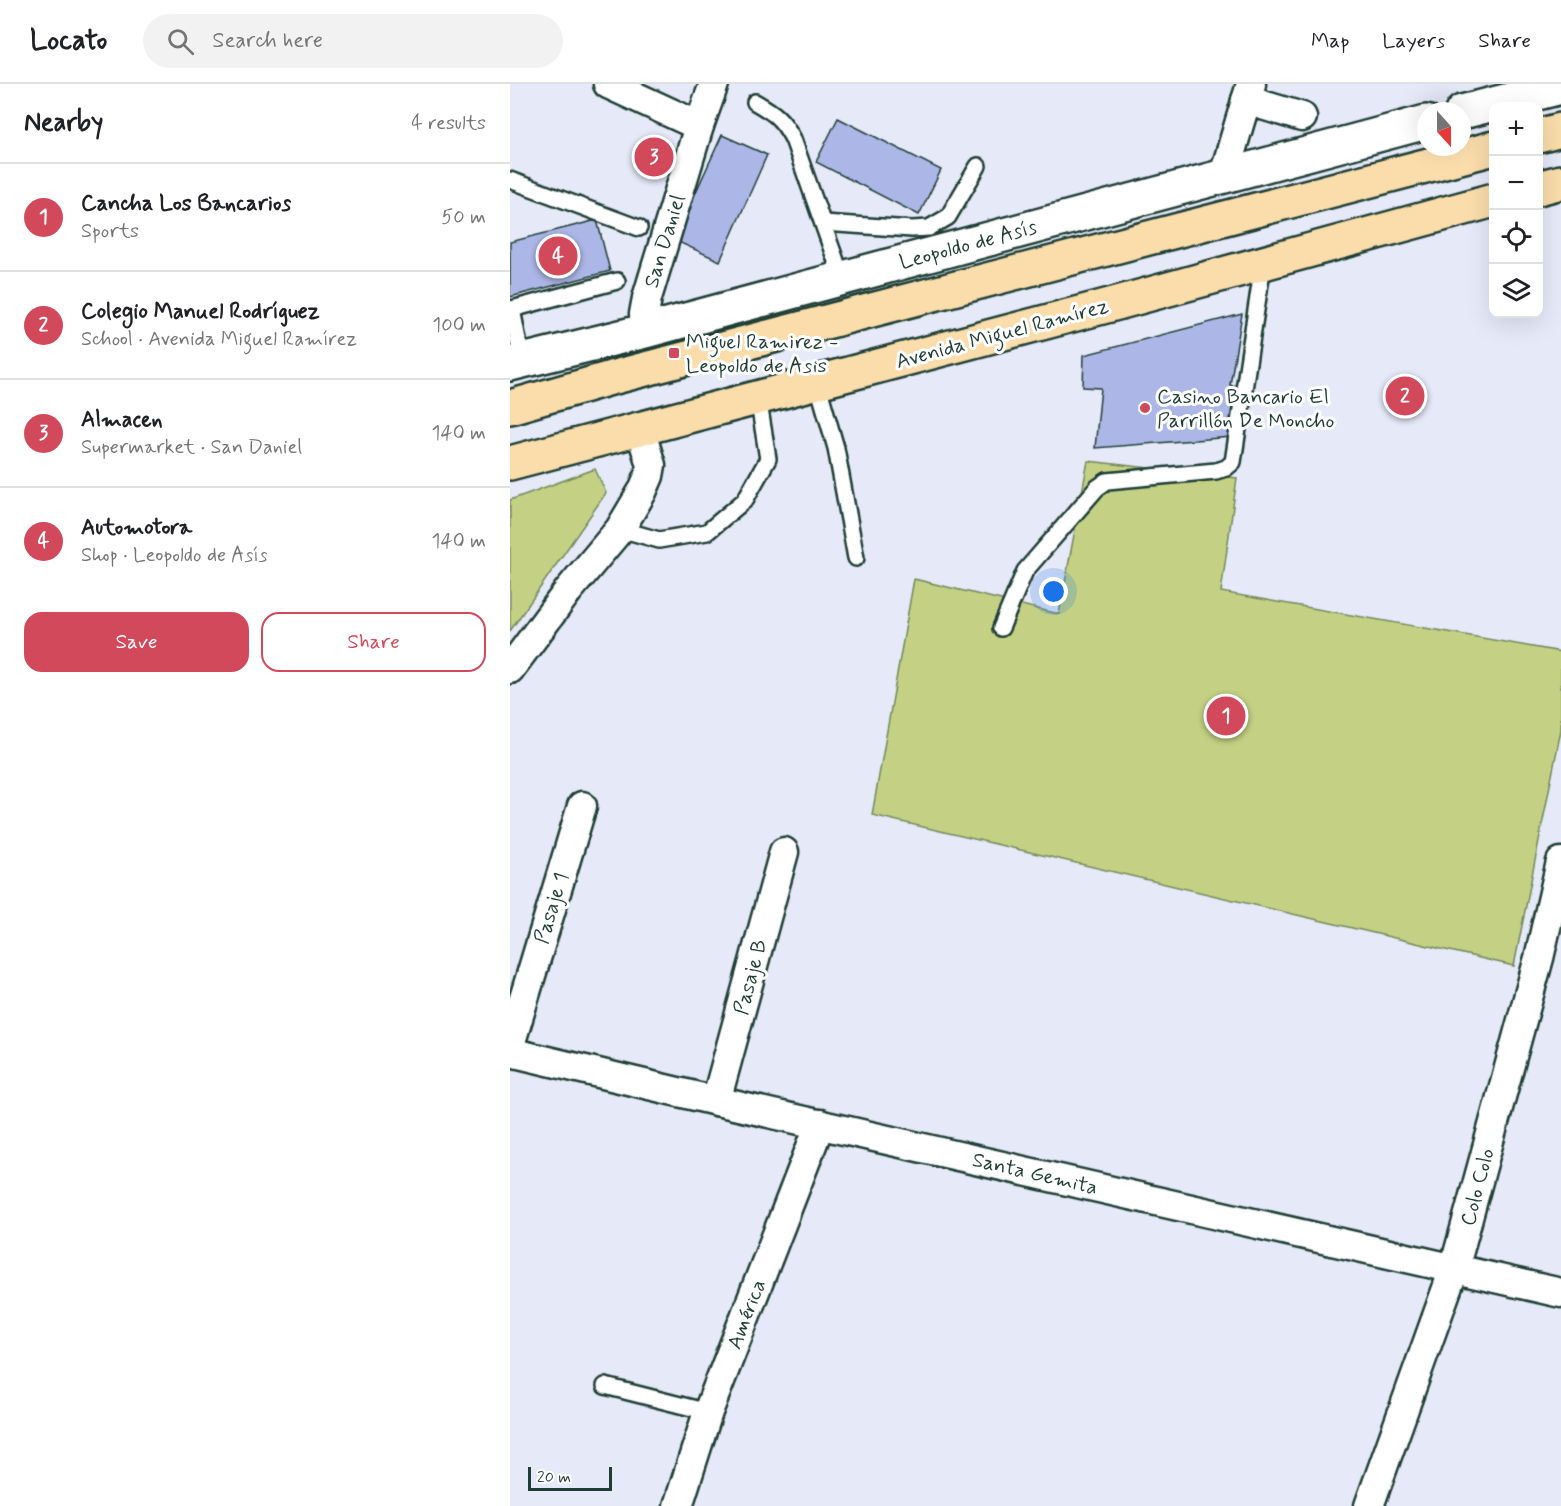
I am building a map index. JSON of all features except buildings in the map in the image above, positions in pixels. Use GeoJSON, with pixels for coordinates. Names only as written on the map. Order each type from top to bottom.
{"type":"FeatureCollection","features":[{"type":"Feature","properties":{"kind":"main road"},"geometry":{"type":"LineString","coordinates":[[1543,135],[1561,130]]}},
{"type":"Feature","properties":{"kind":"main road"},"geometry":{"type":"LineString","coordinates":[[510,406],[1489,149]]}},
{"type":"Feature","properties":{"kind":"main road"},"geometry":{"type":"LineString","coordinates":[[1543,187],[1561,182]]}},
{"type":"Feature","properties":{"kind":"main road","name":"Avenida Miguel Ramírez"},"geometry":{"type":"LineString","coordinates":[[510,462],[1263,264],[1489,201]]}},
{"type":"Feature","properties":{"kind":"street"},"geometry":{"type":"LineString","coordinates":[[608,84],[699,126]]}},
{"type":"Feature","properties":{"kind":"street","name":"San Daniel"},"geometry":{"type":"LineString","coordinates":[[645,331],[644,314],[647,298],[714,84]]}},
{"type":"Feature","properties":{"kind":"street"},"geometry":{"type":"LineString","coordinates":[[1477,101],[1561,87]]}},
{"type":"Feature","properties":{"kind":"street"},"geometry":{"type":"LineString","coordinates":[[1224,175],[1248,92],[1302,117]]}},
{"type":"Feature","properties":{"kind":"street","name":"Leopoldo de Asís"},"geometry":{"type":"LineString","coordinates":[[516,362],[645,331],[1417,124]]}},
{"type":"Feature","properties":{"kind":"street"},"geometry":{"type":"LineString","coordinates":[[510,669],[568,591],[620,529],[642,492],[651,465],[640,429]]}},
{"type":"Feature","properties":{"kind":"street","name":"Pasaje 1"},"geometry":{"type":"LineString","coordinates":[[510,1045],[582,806]]}},
{"type":"Feature","properties":{"kind":"street","name":"Pasaje B"},"geometry":{"type":"LineString","coordinates":[[716,1101],[784,852]]}},
{"type":"Feature","properties":{"kind":"street","name":"Colo Colo"},"geometry":{"type":"LineString","coordinates":[[1370,1506],[1454,1269],[1539,958],[1561,862]]}},
{"type":"Feature","properties":{"kind":"street","name":"Santa Gemita"},"geometry":{"type":"LineString","coordinates":[[510,1052],[1561,1293]]}},
{"type":"Feature","properties":{"kind":"street","name":"América"},"geometry":{"type":"LineString","coordinates":[[678,1506],[708,1412],[820,1124]]}},
{"type":"Feature","properties":{"kind":"lane"},"geometry":{"type":"LineString","coordinates":[[755,102],[772,112],[786,125],[793,139],[842,278]]}},
{"type":"Feature","properties":{"kind":"lane"},"geometry":{"type":"LineString","coordinates":[[823,224],[929,228],[948,217],[978,166]]}},
{"type":"Feature","properties":{"kind":"lane"},"geometry":{"type":"LineString","coordinates":[[510,180],[639,228]]}},
{"type":"Feature","properties":{"kind":"lane"},"geometry":{"type":"LineString","coordinates":[[1001,628],[1025,571],[1097,488],[1107,481],[1216,471],[1226,468],[1233,462],[1263,264]]}},
{"type":"Feature","properties":{"kind":"lane"},"geometry":{"type":"LineString","coordinates":[[516,362],[511,309],[617,282]]}},
{"type":"Feature","properties":{"kind":"lane"},"geometry":{"type":"LineString","coordinates":[[817,382],[836,448],[856,558]]}},
{"type":"Feature","properties":{"kind":"lane"},"geometry":{"type":"LineString","coordinates":[[620,529],[659,540],[707,532],[745,500],[768,459],[758,397]]}},
{"type":"Feature","properties":{"kind":"lane"},"geometry":{"type":"LineString","coordinates":[[605,1386],[708,1412]]}},
{"type":"Feature","properties":{"kind":"green space"},"geometry":{"type":"Polygon","coordinates":[[[1088,461],[1237,478],[1221,592],[1561,652],[1561,730],[1514,966],[872,815],[914,579],[1059,614],[1088,461]]]}},
{"type":"Feature","properties":{"kind":"green space"},"geometry":{"type":"Polygon","coordinates":[[[595,469],[606,493],[510,631],[510,500],[595,469]]]}},
{"type":"Feature","properties":{"kind":"place","name":"Almacen"},"geometry":{"type":"Point","coordinates":[654,157]}},
{"type":"Feature","properties":{"kind":"place","name":"Automotora"},"geometry":{"type":"Point","coordinates":[558,256]}},
{"type":"Feature","properties":{"kind":"place","name":"Miguel Ramirez - Leopoldo de Asis"},"geometry":{"type":"Point","coordinates":[674,353]}},
{"type":"Feature","properties":{"kind":"place","name":"Colegio Manuel Rodríguez"},"geometry":{"type":"Point","coordinates":[1405,396]}},
{"type":"Feature","properties":{"kind":"place","name":"Casino Bancario El Parrillón De Moncho"},"geometry":{"type":"Point","coordinates":[1145,408]}},
{"type":"Feature","properties":{"kind":"place","name":"Cancha Los Bancarios"},"geometry":{"type":"Point","coordinates":[1226,716]}}]}
